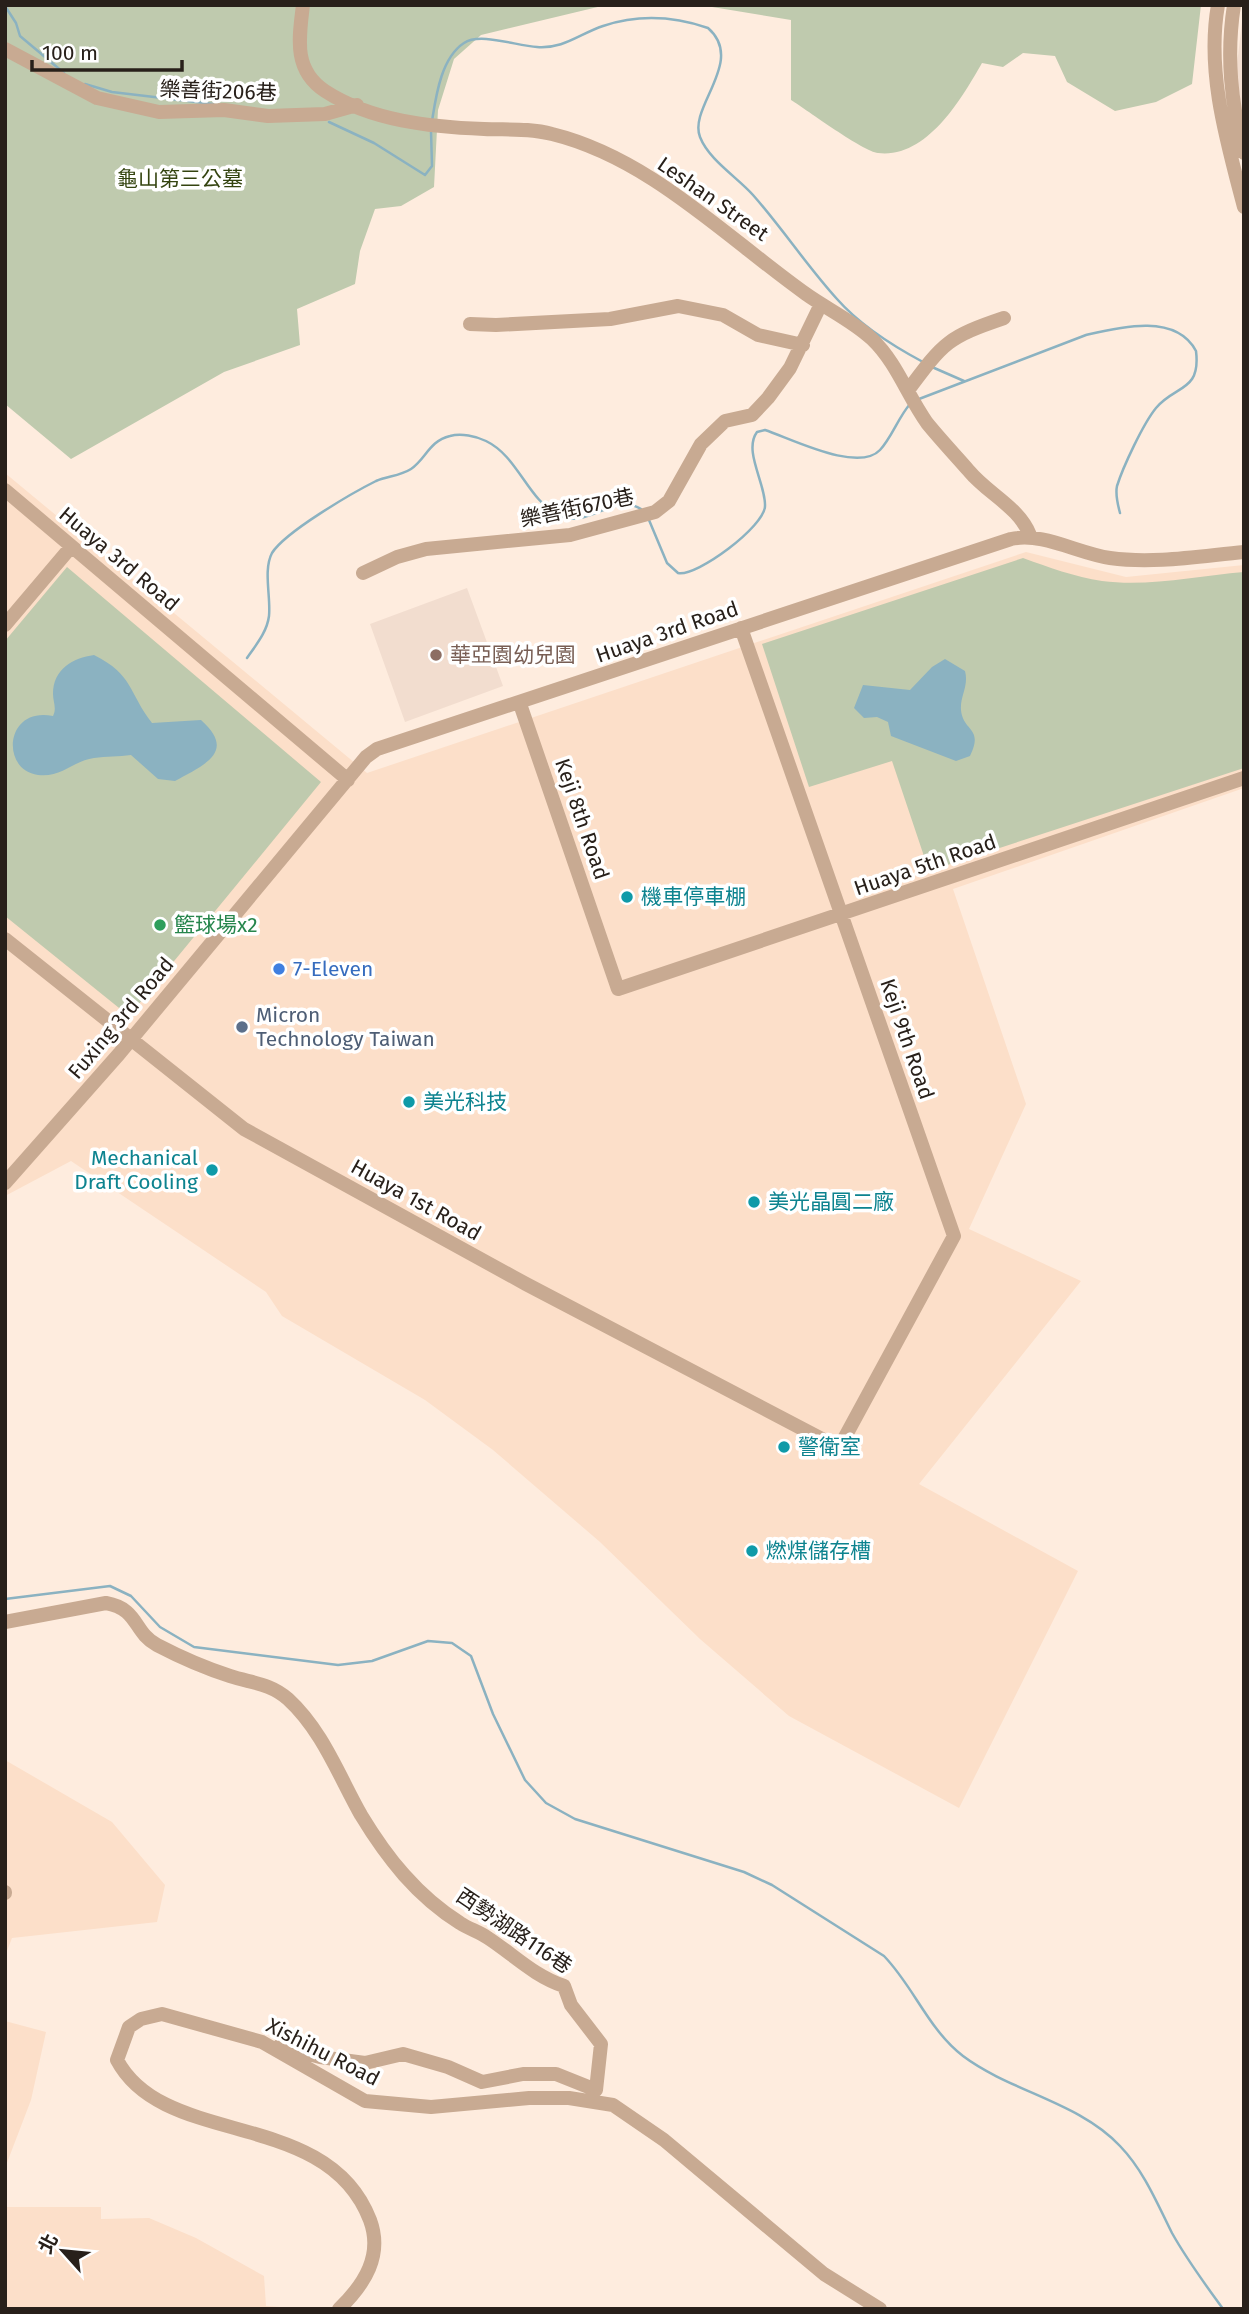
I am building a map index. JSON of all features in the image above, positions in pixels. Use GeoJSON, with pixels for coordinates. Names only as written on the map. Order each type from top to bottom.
{"type":"FeatureCollection","features":[{"type":"Feature","properties":{"kind":"street"},"geometry":{"type":"LineString","coordinates":[[303,5],[298,51],[304,68],[326,91],[357,105]]}},
{"type":"Feature","properties":{"kind":"street"},"geometry":{"type":"LineString","coordinates":[[1218,5],[1216,64],[1220,106],[1244,206]]}},
{"type":"Feature","properties":{"kind":"street"},"geometry":{"type":"LineString","coordinates":[[1234,5],[1227,45],[1231,92],[1244,153]]}},
{"type":"Feature","properties":{"kind":"street","name":"樂善街206巷"},"geometry":{"type":"LineString","coordinates":[[5,49],[97,98],[159,112],[224,110],[268,116],[325,114],[357,105]]}},
{"type":"Feature","properties":{"kind":"street","name":"Leshan Street"},"geometry":{"type":"LineString","coordinates":[[357,105],[422,125],[551,133],[604,154],[670,190],[821,304],[871,338],[910,391],[926,421],[976,480],[1025,521],[1030,535]]}},
{"type":"Feature","properties":{"kind":"street","name":"樂善街670巷"},"geometry":{"type":"LineString","coordinates":[[363,573],[397,557],[426,549],[570,535],[655,512],[669,501],[701,444],[725,421],[752,415],[790,368],[821,304]]}},
{"type":"Feature","properties":{"kind":"street"},"geometry":{"type":"LineString","coordinates":[[470,324],[496,326],[610,319],[678,306],[723,315],[758,335],[803,345]]}},
{"type":"Feature","properties":{"kind":"street"},"geometry":{"type":"LineString","coordinates":[[910,391],[937,352],[958,334],[1004,318]]}},
{"type":"Feature","properties":{"kind":"street","name":"Huaya 3rd Road"},"geometry":{"type":"LineString","coordinates":[[5,490],[348,780],[377,749],[1030,535]]}},
{"type":"Feature","properties":{"kind":"street"},"geometry":{"type":"LineString","coordinates":[[1030,535],[1087,553],[1132,560],[1244,552]]}},
{"type":"Feature","properties":{"kind":"street"},"geometry":{"type":"LineString","coordinates":[[5,625],[71,547]]}},
{"type":"Feature","properties":{"kind":"street","name":"Keji 9th Road"},"geometry":{"type":"LineString","coordinates":[[741,628],[954,1236],[839,1448]]}},
{"type":"Feature","properties":{"kind":"street","name":"Keji 8th Road"},"geometry":{"type":"LineString","coordinates":[[520,704],[618,989]]}},
{"type":"Feature","properties":{"kind":"street","name":"Huaya 5th Road"},"geometry":{"type":"LineString","coordinates":[[618,989],[1244,778]]}},
{"type":"Feature","properties":{"kind":"street","name":"Fuxing 3rd Road"},"geometry":{"type":"LineString","coordinates":[[5,1183],[131,1041],[348,780]]}},
{"type":"Feature","properties":{"kind":"street","name":"Huaya 1st Road"},"geometry":{"type":"LineString","coordinates":[[5,939],[244,1129],[526,1284],[839,1448]]}},
{"type":"Feature","properties":{"kind":"street","name":"西勢湖路116巷"},"geometry":{"type":"LineString","coordinates":[[5,1622],[106,1603],[119,1605],[132,1614],[153,1643],[204,1667],[238,1679],[261,1682],[287,1698],[325,1748],[362,1816],[398,1872],[460,1923],[488,1937],[536,1974],[564,1986],[571,2004],[601,2044],[596,2090],[555,2074],[523,2074],[482,2082],[447,2067],[403,2054],[365,2063],[320,2057],[262,2042]]}},
{"type":"Feature","properties":{"kind":"street","name":"Xishihu Road"},"geometry":{"type":"LineString","coordinates":[[340,2309],[360,2288],[376,2245],[367,2213],[351,2187],[316,2159],[292,2145],[166,2104],[138,2088],[117,2060],[129,2027],[141,2019],[162,2014],[262,2042],[365,2101],[431,2107],[542,2098],[613,2105],[695,2165],[824,2274],[880,2309]]}},
{"type":"Feature","properties":{"kind":"shaded area"},"geometry":{"type":"Polygon","coordinates":[[[1244,5],[1244,125],[1236,73],[1244,5]]]}},
{"type":"Feature","properties":{"kind":"shaded area"},"geometry":{"type":"Polygon","coordinates":[[[5,473],[367,773],[1026,552],[1126,577],[1244,565],[1244,788],[953,889],[1026,1104],[969,1229],[1081,1281],[919,1484],[1078,1571],[959,1808],[789,1716],[700,1639],[600,1542],[493,1450],[425,1400],[282,1316],[266,1292],[71,1161],[5,1196],[5,473]]]}},
{"type":"Feature","properties":{"kind":"shaded area","name":"華亞園幼兒園"},"geometry":{"type":"Polygon","coordinates":[[[467,588],[503,686],[405,722],[370,624],[467,588]]]}},
{"type":"Feature","properties":{"kind":"shaded area"},"geometry":{"type":"Polygon","coordinates":[[[5,1760],[112,1822],[165,1885],[157,1922],[12,1938],[5,1956],[5,1760]]]}},
{"type":"Feature","properties":{"kind":"shaded area"},"geometry":{"type":"Polygon","coordinates":[[[5,2021],[46,2032],[31,2100],[5,2168],[5,2021]]]}},
{"type":"Feature","properties":{"kind":"shaded area"},"geometry":{"type":"Polygon","coordinates":[[[5,2207],[101,2207],[101,2219],[149,2218],[196,2238],[264,2276],[266,2306],[309,2309],[5,2309],[5,2207]]]}},
{"type":"Feature","properties":{"kind":"green space","name":"龜山第三公墓"},"geometry":{"type":"Polygon","coordinates":[[[5,5],[606,5],[481,35],[454,59],[438,110],[434,187],[401,206],[375,209],[360,251],[355,284],[297,309],[300,345],[224,372],[71,459],[5,404],[5,5]]]}},
{"type":"Feature","properties":{"kind":"green space"},"geometry":{"type":"Polygon","coordinates":[[[700,5],[1201,5],[1192,84],[1156,102],[1115,111],[1067,82],[1055,56],[1023,53],[1003,67],[982,63],[953,108],[927,136],[896,152],[878,153],[849,138],[791,100],[791,20],[700,5]]]}},
{"type":"Feature","properties":{"kind":"green space"},"geometry":{"type":"Polygon","coordinates":[[[1023,558],[1102,581],[1155,582],[1244,572],[1244,768],[929,871],[892,761],[809,787],[762,644],[1023,558]]]}},
{"type":"Feature","properties":{"kind":"green space"},"geometry":{"type":"Polygon","coordinates":[[[67,567],[321,782],[129,1016],[5,916],[5,641],[67,567]]]}},
{"type":"Feature","properties":{"kind":"water"},"geometry":{"type":"Polygon","coordinates":[[[94,655],[124,677],[152,723],[201,720],[216,741],[212,756],[175,781],[158,779],[131,755],[99,757],[54,774],[38,775],[26,771],[13,751],[17,729],[25,720],[37,715],[53,716],[54,685],[60,671],[72,662],[94,655]]]}},
{"type":"Feature","properties":{"kind":"water"},"geometry":{"type":"Polygon","coordinates":[[[945,659],[965,671],[961,710],[975,740],[970,756],[956,761],[891,736],[888,722],[877,717],[864,718],[854,708],[863,685],[910,690],[932,667],[945,659]]]}},
{"type":"Feature","properties":{"kind":"waterway"},"geometry":{"type":"LineString","coordinates":[[5,6],[16,23],[20,36],[64,73]]}},
{"type":"Feature","properties":{"kind":"waterway"},"geometry":{"type":"LineString","coordinates":[[432,121],[445,68],[456,50],[471,40],[489,39],[529,46],[555,46],[603,26],[643,18],[669,19],[708,28],[718,41],[721,55],[719,69],[698,125],[704,145],[753,195],[815,274],[846,308],[877,334],[923,362]]}},
{"type":"Feature","properties":{"kind":"waterway"},"geometry":{"type":"LineString","coordinates":[[85,84],[112,92],[213,104]]}},
{"type":"Feature","properties":{"kind":"waterway"},"geometry":{"type":"LineString","coordinates":[[329,122],[374,143],[425,175],[432,166],[431,131]]}},
{"type":"Feature","properties":{"kind":"waterway"},"geometry":{"type":"LineString","coordinates":[[919,399],[1086,335],[1146,326],[1175,331],[1187,339],[1196,351],[1195,374],[1191,381],[1156,408],[1140,435],[1117,486],[1120,513]]}},
{"type":"Feature","properties":{"kind":"waterway"},"geometry":{"type":"LineString","coordinates":[[932,367],[964,381]]}},
{"type":"Feature","properties":{"kind":"waterway"},"geometry":{"type":"LineString","coordinates":[[649,520],[667,563],[678,573],[700,567],[729,548],[762,515],[764,497],[752,448],[757,432],[765,430],[841,456],[870,456],[884,445],[910,404]]}},
{"type":"Feature","properties":{"kind":"waterway"},"geometry":{"type":"LineString","coordinates":[[247,658],[268,622],[268,567],[272,553],[279,544],[304,524],[351,494],[376,481],[411,469],[443,438],[468,435],[497,448],[507,457],[539,500],[560,516],[580,518],[621,505],[641,509]]}},
{"type":"Feature","properties":{"kind":"waterway"},"geometry":{"type":"LineString","coordinates":[[5,1599],[110,1586],[131,1596],[160,1627],[194,1647],[338,1665],[372,1661],[428,1641],[452,1643],[471,1656],[493,1714],[525,1780],[546,1803],[575,1819],[744,1872],[772,1885],[884,1956],[940,2033],[963,2056],[1002,2079],[1085,2118],[1120,2146],[1143,2177],[1196,2272],[1223,2309]]}},
{"type":"Feature","properties":{"kind":"place","name":"華亞園幼兒園"},"geometry":{"type":"Point","coordinates":[436,655]}},
{"type":"Feature","properties":{"kind":"place","name":"機車停車棚"},"geometry":{"type":"Point","coordinates":[627,897]}},
{"type":"Feature","properties":{"kind":"place","name":"籃球場x2"},"geometry":{"type":"Point","coordinates":[160,925]}},
{"type":"Feature","properties":{"kind":"place","name":"7-Eleven"},"geometry":{"type":"Point","coordinates":[279,969]}},
{"type":"Feature","properties":{"kind":"place","name":"Micron Technology Taiwan"},"geometry":{"type":"Point","coordinates":[242,1027]}},
{"type":"Feature","properties":{"kind":"place","name":"美光科技"},"geometry":{"type":"Point","coordinates":[409,1102]}},
{"type":"Feature","properties":{"kind":"place","name":"Mechanical Draft Cooling"},"geometry":{"type":"Point","coordinates":[212,1170]}},
{"type":"Feature","properties":{"kind":"place","name":"美光晶圓二廠"},"geometry":{"type":"Point","coordinates":[754,1202]}},
{"type":"Feature","properties":{"kind":"place","name":"警衛室"},"geometry":{"type":"Point","coordinates":[784,1447]}},
{"type":"Feature","properties":{"kind":"place","name":"燃煤儲存槽"},"geometry":{"type":"Point","coordinates":[752,1551]}}]}
